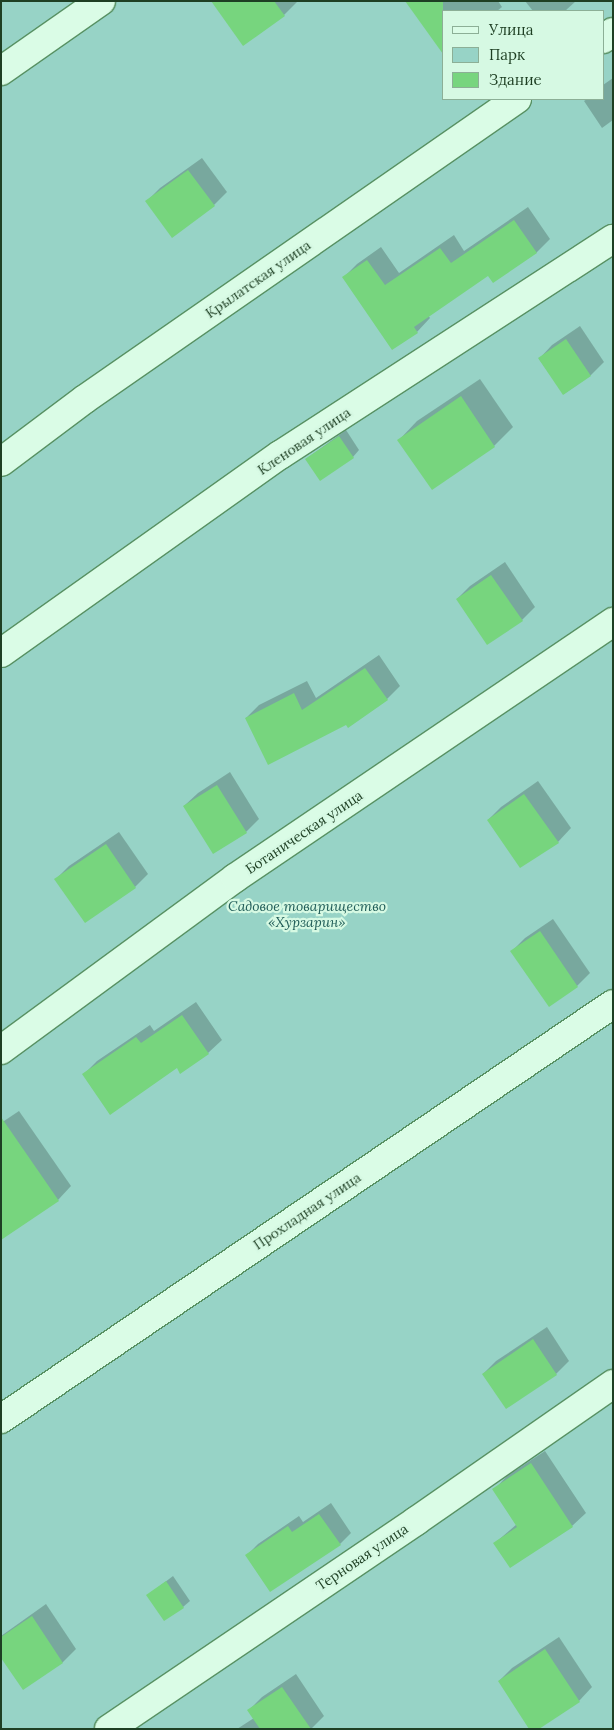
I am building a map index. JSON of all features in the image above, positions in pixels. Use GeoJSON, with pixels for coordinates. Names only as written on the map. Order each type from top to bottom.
{"type":"FeatureCollection","features":[{"type":"Feature","properties":{"kind":"street"},"geometry":{"type":"LineString","coordinates":[[1,71],[101,1]]}},
{"type":"Feature","properties":{"kind":"street","name":"Крылатская улица"},"geometry":{"type":"LineString","coordinates":[[1,462],[93,394],[516,100]]}},
{"type":"Feature","properties":{"kind":"street","name":"Кленовая улица"},"geometry":{"type":"LineString","coordinates":[[1,653],[280,456],[613,239]]}},
{"type":"Feature","properties":{"kind":"street","name":"Ботаническая улица"},"geometry":{"type":"LineString","coordinates":[[1,1050],[235,878],[613,622]]}},
{"type":"Feature","properties":{"kind":"street","name":"Прохладная улица"},"geometry":{"type":"LineString","coordinates":[[1,1419],[613,1004]]}},
{"type":"Feature","properties":{"kind":"street","name":"Терновая улица"},"geometry":{"type":"LineString","coordinates":[[109,1729],[613,1384]]}},
{"type":"Feature","properties":{"kind":"green space","name":"Садовое товарищество «Хурзарин»"},"geometry":{"type":"Polygon","coordinates":[[[1,1],[613,1],[613,1729],[1,1729],[1,1]]]}},
{"type":"Feature","properties":{"kind":"building"},"geometry":{"type":"Polygon","coordinates":[[[211,1],[274,1],[285,16],[243,46],[211,1]]]}},
{"type":"Feature","properties":{"kind":"building"},"geometry":{"type":"Polygon","coordinates":[[[405,1],[443,1],[442,53],[405,1]]]}},
{"type":"Feature","properties":{"kind":"building"},"geometry":{"type":"Polygon","coordinates":[[[188,170],[215,206],[172,238],[145,201],[188,170]]]}},
{"type":"Feature","properties":{"kind":"building"},"geometry":{"type":"Polygon","coordinates":[[[514,220],[537,253],[493,283],[488,276],[414,327],[418,333],[392,350],[342,277],[367,260],[385,285],[440,248],[451,263],[514,220]]]}},
{"type":"Feature","properties":{"kind":"building"},"geometry":{"type":"Polygon","coordinates":[[[566,339],[591,376],[563,395],[538,358],[566,339]]]}},
{"type":"Feature","properties":{"kind":"building"},"geometry":{"type":"Polygon","coordinates":[[[461,396],[495,447],[432,490],[397,440],[461,396]]]}},
{"type":"Feature","properties":{"kind":"building"},"geometry":{"type":"Polygon","coordinates":[[[339,436],[354,458],[320,481],[305,459],[339,436]]]}},
{"type":"Feature","properties":{"kind":"building"},"geometry":{"type":"Polygon","coordinates":[[[491,575],[523,621],[487,645],[456,599],[491,575]]]}},
{"type":"Feature","properties":{"kind":"building"},"geometry":{"type":"Polygon","coordinates":[[[365,668],[388,700],[348,728],[346,725],[268,765],[245,718],[294,693],[302,710],[365,668]]]}},
{"type":"Feature","properties":{"kind":"building"},"geometry":{"type":"Polygon","coordinates":[[[217,785],[247,833],[213,854],[183,806],[217,785]]]}},
{"type":"Feature","properties":{"kind":"building"},"geometry":{"type":"Polygon","coordinates":[[[524,794],[559,843],[520,868],[487,820],[524,794]]]}},
{"type":"Feature","properties":{"kind":"building"},"geometry":{"type":"Polygon","coordinates":[[[106,844],[136,888],[85,923],[54,879],[106,844]]]}},
{"type":"Feature","properties":{"kind":"building"},"geometry":{"type":"Polygon","coordinates":[[[540,931],[578,987],[549,1007],[510,951],[540,931]]]}},
{"type":"Feature","properties":{"kind":"building"},"geometry":{"type":"Polygon","coordinates":[[[182,1015],[209,1054],[180,1074],[177,1068],[110,1115],[82,1074],[136,1037],[141,1043],[182,1015]]]}},
{"type":"Feature","properties":{"kind":"building"},"geometry":{"type":"Polygon","coordinates":[[[1,1117],[59,1201],[1,1240],[1,1117]]]}},
{"type":"Feature","properties":{"kind":"building"},"geometry":{"type":"Polygon","coordinates":[[[533,1339],[557,1375],[506,1409],[482,1374],[533,1339]]]}},
{"type":"Feature","properties":{"kind":"building"},"geometry":{"type":"Polygon","coordinates":[[[531,1463],[573,1527],[510,1568],[493,1543],[517,1527],[492,1489],[531,1463]]]}},
{"type":"Feature","properties":{"kind":"building"},"geometry":{"type":"Polygon","coordinates":[[[319,1514],[341,1545],[270,1592],[245,1555],[288,1526],[292,1532],[319,1514]]]}},
{"type":"Feature","properties":{"kind":"building"},"geometry":{"type":"Polygon","coordinates":[[[166,1581],[184,1608],[164,1621],[146,1595],[166,1581]]]}},
{"type":"Feature","properties":{"kind":"building"},"geometry":{"type":"Polygon","coordinates":[[[32,1616],[63,1663],[23,1690],[1,1658],[1,1637],[32,1616]]]}},
{"type":"Feature","properties":{"kind":"building"},"geometry":{"type":"Polygon","coordinates":[[[545,1649],[580,1702],[539,1729],[529,1729],[498,1681],[545,1649]]]}},
{"type":"Feature","properties":{"kind":"building"},"geometry":{"type":"Polygon","coordinates":[[[282,1687],[311,1729],[260,1729],[247,1710],[282,1687]]]}}]}
